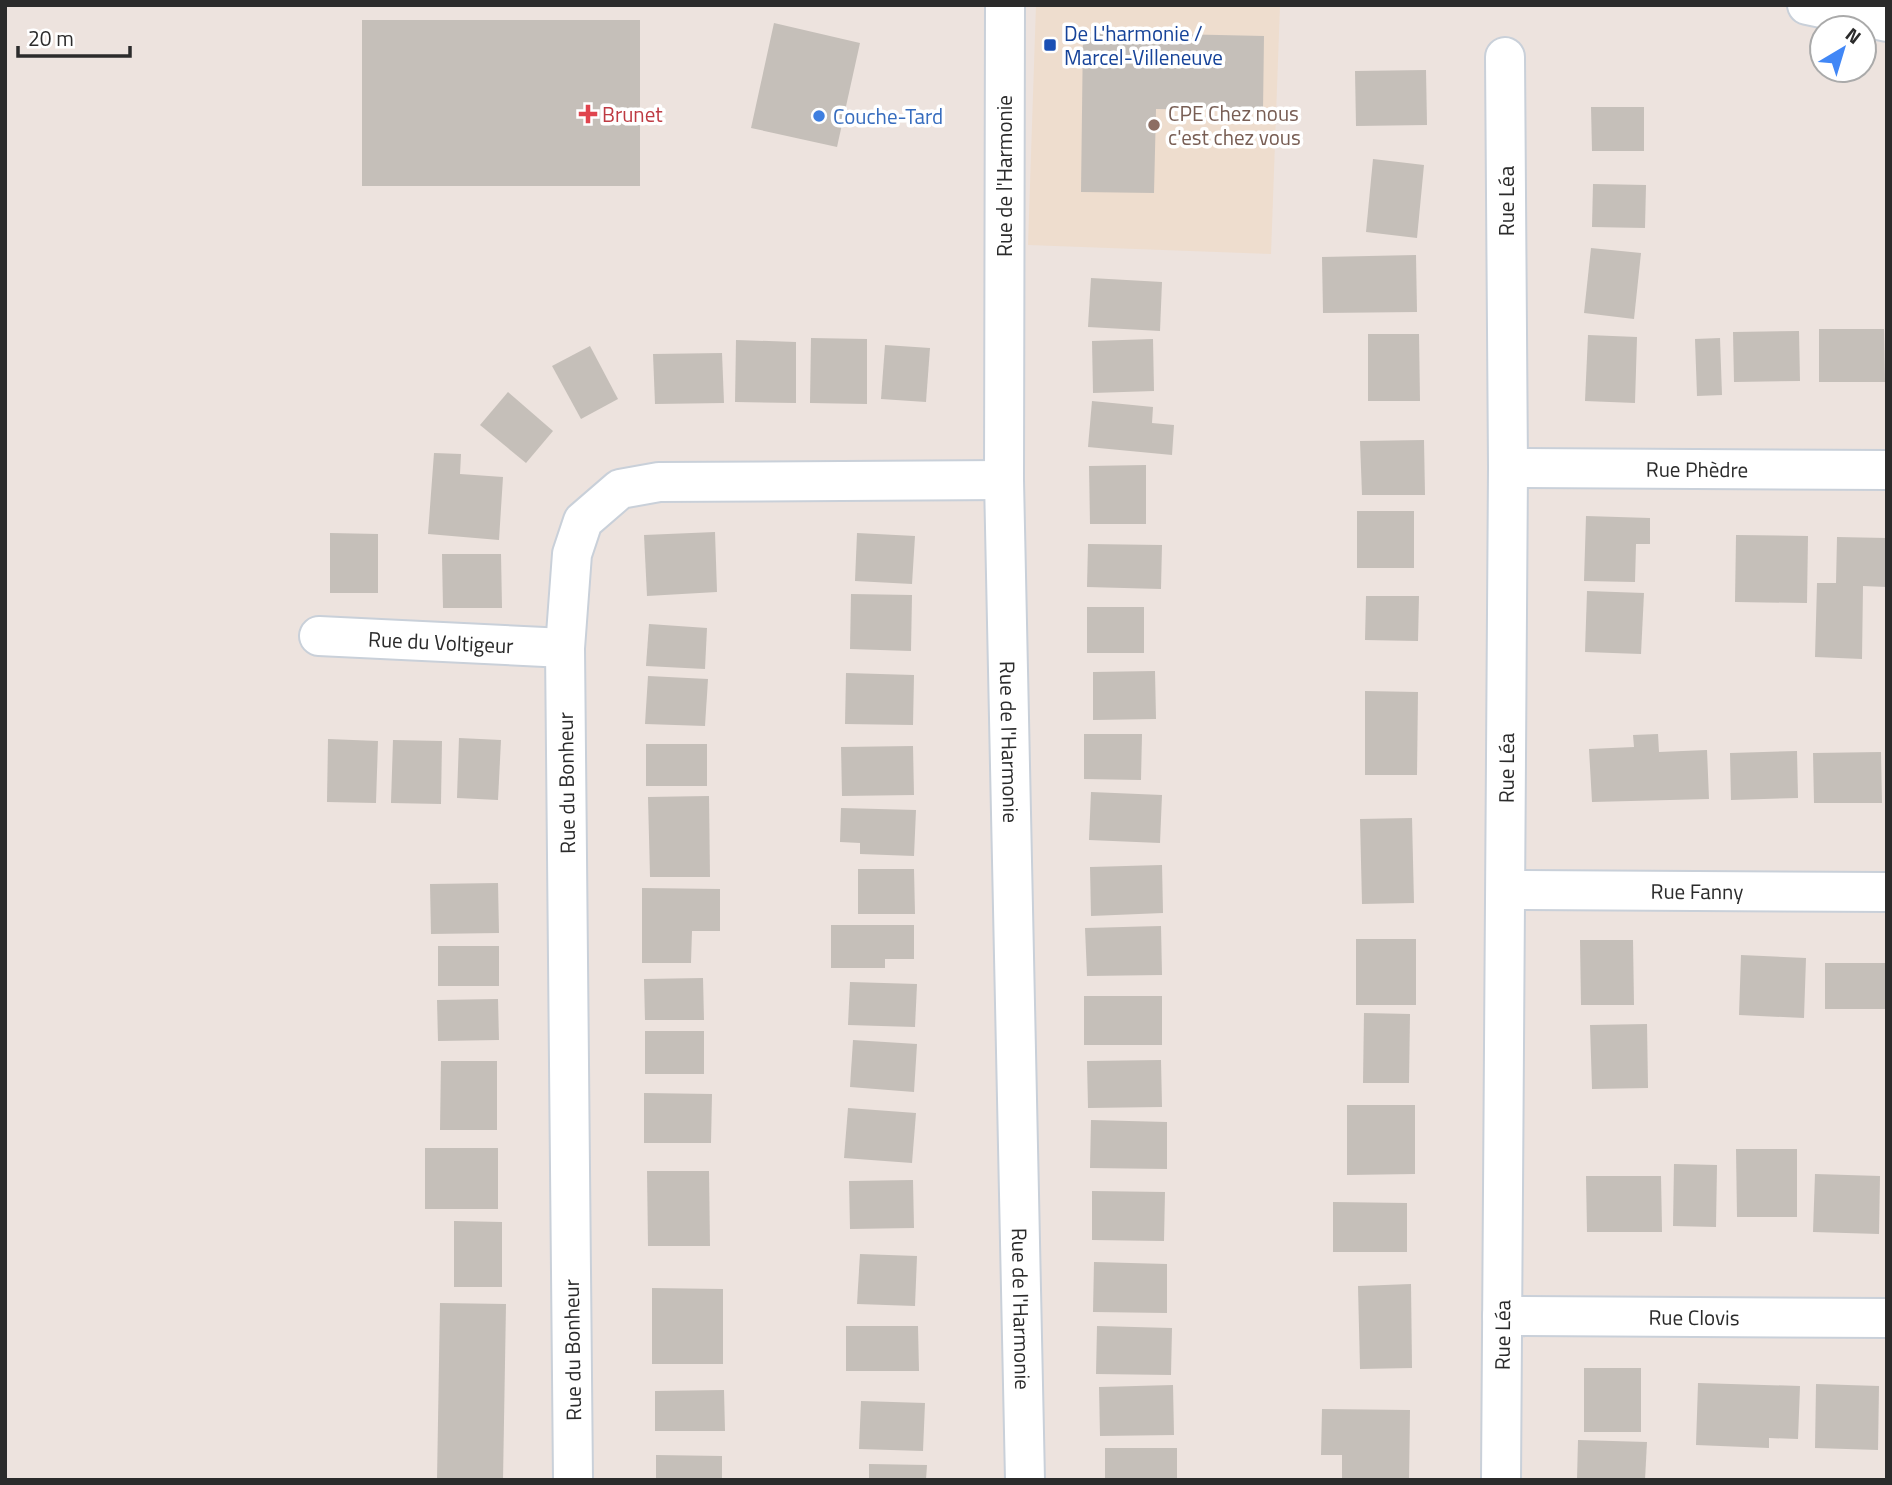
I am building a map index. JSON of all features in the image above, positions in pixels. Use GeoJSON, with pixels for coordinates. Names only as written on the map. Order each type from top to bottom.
{"type":"FeatureCollection","features":[{"type":"Feature","properties":{"kind":"street","name":"Rue de l'Harmonie"},"geometry":{"type":"LineString","coordinates":[[1004,5],[1004,481],[1025,1480]]}},
{"type":"Feature","properties":{"kind":"street"},"geometry":{"type":"LineString","coordinates":[[1807,5],[1887,22]]}},
{"type":"Feature","properties":{"kind":"street","name":"Rue Léa"},"geometry":{"type":"LineString","coordinates":[[1501,1480],[1508,468],[1505,57]]}},
{"type":"Feature","properties":{"kind":"street","name":"Rue Phèdre"},"geometry":{"type":"LineString","coordinates":[[1508,468],[1887,470]]}},
{"type":"Feature","properties":{"kind":"street","name":"Rue du Bonheur"},"geometry":{"type":"LineString","coordinates":[[573,1480],[565,648],[572,554],[583,521],[620,489],[659,482],[1004,481]]}},
{"type":"Feature","properties":{"kind":"street","name":"Rue du Voltigeur"},"geometry":{"type":"LineString","coordinates":[[319,636],[565,648]]}},
{"type":"Feature","properties":{"kind":"street","name":"Rue Fanny"},"geometry":{"type":"LineString","coordinates":[[1506,890],[1887,892]]}},
{"type":"Feature","properties":{"kind":"street","name":"Rue Clovis"},"geometry":{"type":"LineString","coordinates":[[1502,1316],[1887,1318]]}},
{"type":"Feature","properties":{"kind":"shaded area","name":"CPE Chez nous c'est chez vous"},"geometry":{"type":"Polygon","coordinates":[[[1036,5],[1280,5],[1271,254],[1028,245],[1036,5]]]}},
{"type":"Feature","properties":{"kind":"building"},"geometry":{"type":"Polygon","coordinates":[[[362,20],[640,20],[640,186],[362,186],[362,20]]]}},
{"type":"Feature","properties":{"kind":"building"},"geometry":{"type":"Polygon","coordinates":[[[774,23],[860,43],[837,147],[751,128],[774,23]]]}},
{"type":"Feature","properties":{"kind":"building"},"geometry":{"type":"Polygon","coordinates":[[[1083,32],[1264,36],[1263,111],[1156,109],[1154,193],[1081,192],[1083,32]]]}},
{"type":"Feature","properties":{"kind":"building"},"geometry":{"type":"Polygon","coordinates":[[[1426,70],[1427,125],[1356,126],[1355,71],[1426,70]]]}},
{"type":"Feature","properties":{"kind":"building"},"geometry":{"type":"Polygon","coordinates":[[[1591,107],[1644,107],[1644,151],[1592,151],[1591,107]]]}},
{"type":"Feature","properties":{"kind":"building"},"geometry":{"type":"Polygon","coordinates":[[[1373,159],[1424,165],[1417,238],[1366,232],[1373,159]]]}},
{"type":"Feature","properties":{"kind":"building"},"geometry":{"type":"Polygon","coordinates":[[[1593,184],[1646,185],[1645,228],[1592,227],[1593,184]]]}},
{"type":"Feature","properties":{"kind":"building"},"geometry":{"type":"Polygon","coordinates":[[[1591,248],[1641,253],[1634,319],[1584,313],[1591,248]]]}},
{"type":"Feature","properties":{"kind":"building"},"geometry":{"type":"Polygon","coordinates":[[[1416,255],[1417,312],[1323,313],[1322,257],[1416,255]]]}},
{"type":"Feature","properties":{"kind":"building"},"geometry":{"type":"Polygon","coordinates":[[[1091,278],[1162,282],[1160,331],[1088,327],[1091,278]]]}},
{"type":"Feature","properties":{"kind":"building"},"geometry":{"type":"Polygon","coordinates":[[[1819,329],[1884,329],[1885,382],[1819,382],[1819,329]]]}},
{"type":"Feature","properties":{"kind":"building"},"geometry":{"type":"Polygon","coordinates":[[[1799,331],[1800,381],[1734,382],[1733,332],[1799,331]]]}},
{"type":"Feature","properties":{"kind":"building"},"geometry":{"type":"Polygon","coordinates":[[[1368,334],[1419,334],[1420,401],[1368,401],[1368,334]]]}},
{"type":"Feature","properties":{"kind":"building"},"geometry":{"type":"Polygon","coordinates":[[[1588,335],[1637,337],[1635,403],[1585,401],[1588,335]]]}},
{"type":"Feature","properties":{"kind":"building"},"geometry":{"type":"Polygon","coordinates":[[[811,338],[867,339],[867,404],[810,403],[811,338]]]}},
{"type":"Feature","properties":{"kind":"building"},"geometry":{"type":"Polygon","coordinates":[[[1720,338],[1722,395],[1697,396],[1695,339],[1720,338]]]}},
{"type":"Feature","properties":{"kind":"building"},"geometry":{"type":"Polygon","coordinates":[[[1153,339],[1154,391],[1093,393],[1092,341],[1153,339]]]}},
{"type":"Feature","properties":{"kind":"building"},"geometry":{"type":"Polygon","coordinates":[[[736,340],[796,342],[796,403],[735,402],[736,340]]]}},
{"type":"Feature","properties":{"kind":"building"},"geometry":{"type":"Polygon","coordinates":[[[885,345],[930,348],[926,402],[881,399],[885,345]]]}},
{"type":"Feature","properties":{"kind":"building"},"geometry":{"type":"Polygon","coordinates":[[[590,346],[618,399],[581,419],[552,366],[590,346]]]}},
{"type":"Feature","properties":{"kind":"building"},"geometry":{"type":"Polygon","coordinates":[[[722,353],[724,403],[655,404],[653,354],[722,353]]]}},
{"type":"Feature","properties":{"kind":"building"},"geometry":{"type":"Polygon","coordinates":[[[508,392],[553,431],[526,463],[480,425],[508,392]]]}},
{"type":"Feature","properties":{"kind":"building"},"geometry":{"type":"Polygon","coordinates":[[[1092,401],[1153,407],[1152,423],[1174,425],[1172,455],[1088,447],[1092,401]]]}},
{"type":"Feature","properties":{"kind":"building"},"geometry":{"type":"Polygon","coordinates":[[[1424,440],[1425,495],[1362,495],[1360,441],[1424,440]]]}},
{"type":"Feature","properties":{"kind":"building"},"geometry":{"type":"Polygon","coordinates":[[[434,453],[461,454],[460,474],[503,477],[499,540],[428,534],[434,453]]]}},
{"type":"Feature","properties":{"kind":"building"},"geometry":{"type":"Polygon","coordinates":[[[1146,465],[1146,524],[1090,524],[1089,466],[1146,465]]]}},
{"type":"Feature","properties":{"kind":"building"},"geometry":{"type":"Polygon","coordinates":[[[1357,511],[1414,511],[1414,568],[1357,568],[1357,511]]]}},
{"type":"Feature","properties":{"kind":"building"},"geometry":{"type":"Polygon","coordinates":[[[1586,516],[1650,518],[1650,544],[1636,544],[1635,582],[1584,581],[1586,516]]]}},
{"type":"Feature","properties":{"kind":"building"},"geometry":{"type":"Polygon","coordinates":[[[715,532],[717,592],[647,596],[644,535],[715,532]]]}},
{"type":"Feature","properties":{"kind":"building"},"geometry":{"type":"Polygon","coordinates":[[[330,533],[378,534],[378,593],[330,593],[330,533]]]}},
{"type":"Feature","properties":{"kind":"building"},"geometry":{"type":"Polygon","coordinates":[[[857,533],[915,536],[912,584],[855,581],[857,533]]]}},
{"type":"Feature","properties":{"kind":"building"},"geometry":{"type":"Polygon","coordinates":[[[1736,535],[1808,536],[1807,603],[1735,602],[1736,535]]]}},
{"type":"Feature","properties":{"kind":"building"},"geometry":{"type":"Polygon","coordinates":[[[1837,537],[1887,538],[1887,587],[1863,586],[1862,659],[1815,657],[1817,583],[1836,583],[1837,537]]]}},
{"type":"Feature","properties":{"kind":"building"},"geometry":{"type":"Polygon","coordinates":[[[1088,544],[1162,545],[1161,589],[1087,587],[1088,544]]]}},
{"type":"Feature","properties":{"kind":"building"},"geometry":{"type":"Polygon","coordinates":[[[442,554],[501,554],[502,608],[443,608],[442,554]]]}},
{"type":"Feature","properties":{"kind":"building"},"geometry":{"type":"Polygon","coordinates":[[[1587,591],[1644,593],[1641,654],[1585,652],[1587,591]]]}},
{"type":"Feature","properties":{"kind":"building"},"geometry":{"type":"Polygon","coordinates":[[[851,594],[912,595],[911,651],[850,649],[851,594]]]}},
{"type":"Feature","properties":{"kind":"building"},"geometry":{"type":"Polygon","coordinates":[[[1366,596],[1419,596],[1418,641],[1365,640],[1366,596]]]}},
{"type":"Feature","properties":{"kind":"building"},"geometry":{"type":"Polygon","coordinates":[[[1087,607],[1144,607],[1144,653],[1087,653],[1087,607]]]}},
{"type":"Feature","properties":{"kind":"building"},"geometry":{"type":"Polygon","coordinates":[[[649,624],[707,628],[705,669],[646,666],[649,624]]]}},
{"type":"Feature","properties":{"kind":"building"},"geometry":{"type":"Polygon","coordinates":[[[1155,671],[1156,719],[1093,720],[1093,672],[1155,671]]]}},
{"type":"Feature","properties":{"kind":"building"},"geometry":{"type":"Polygon","coordinates":[[[846,673],[914,675],[913,725],[845,724],[846,673]]]}},
{"type":"Feature","properties":{"kind":"building"},"geometry":{"type":"Polygon","coordinates":[[[648,676],[708,679],[705,726],[645,724],[648,676]]]}},
{"type":"Feature","properties":{"kind":"building"},"geometry":{"type":"Polygon","coordinates":[[[1365,691],[1418,692],[1417,775],[1365,775],[1365,691]]]}},
{"type":"Feature","properties":{"kind":"building"},"geometry":{"type":"Polygon","coordinates":[[[1084,734],[1142,734],[1141,780],[1084,779],[1084,734]]]}},
{"type":"Feature","properties":{"kind":"building"},"geometry":{"type":"Polygon","coordinates":[[[1658,734],[1659,752],[1707,750],[1709,799],[1592,802],[1589,749],[1634,747],[1633,735],[1658,734]]]}},
{"type":"Feature","properties":{"kind":"building"},"geometry":{"type":"Polygon","coordinates":[[[459,738],[501,740],[498,800],[457,798],[459,738]]]}},
{"type":"Feature","properties":{"kind":"building"},"geometry":{"type":"Polygon","coordinates":[[[328,739],[378,741],[376,803],[327,802],[328,739]]]}},
{"type":"Feature","properties":{"kind":"building"},"geometry":{"type":"Polygon","coordinates":[[[393,740],[442,741],[441,804],[391,803],[393,740]]]}},
{"type":"Feature","properties":{"kind":"building"},"geometry":{"type":"Polygon","coordinates":[[[646,744],[707,744],[707,786],[646,786],[646,744]]]}},
{"type":"Feature","properties":{"kind":"building"},"geometry":{"type":"Polygon","coordinates":[[[913,746],[914,795],[842,796],[841,747],[913,746]]]}},
{"type":"Feature","properties":{"kind":"building"},"geometry":{"type":"Polygon","coordinates":[[[1797,751],[1798,798],[1731,800],[1730,753],[1797,751]]]}},
{"type":"Feature","properties":{"kind":"building"},"geometry":{"type":"Polygon","coordinates":[[[1881,752],[1882,803],[1814,803],[1813,753],[1881,752]]]}},
{"type":"Feature","properties":{"kind":"building"},"geometry":{"type":"Polygon","coordinates":[[[1091,792],[1162,795],[1160,843],[1089,840],[1091,792]]]}},
{"type":"Feature","properties":{"kind":"building"},"geometry":{"type":"Polygon","coordinates":[[[709,796],[710,877],[650,877],[648,797],[709,796]]]}},
{"type":"Feature","properties":{"kind":"building"},"geometry":{"type":"Polygon","coordinates":[[[841,808],[916,810],[914,856],[860,854],[860,843],[840,842],[841,808]]]}},
{"type":"Feature","properties":{"kind":"building"},"geometry":{"type":"Polygon","coordinates":[[[1412,818],[1414,903],[1362,904],[1360,819],[1412,818]]]}},
{"type":"Feature","properties":{"kind":"building"},"geometry":{"type":"Polygon","coordinates":[[[1162,865],[1163,913],[1091,916],[1090,867],[1162,865]]]}},
{"type":"Feature","properties":{"kind":"building"},"geometry":{"type":"Polygon","coordinates":[[[858,869],[914,869],[915,914],[858,914],[858,869]]]}},
{"type":"Feature","properties":{"kind":"building"},"geometry":{"type":"Polygon","coordinates":[[[498,883],[499,933],[431,934],[430,884],[498,883]]]}},
{"type":"Feature","properties":{"kind":"building"},"geometry":{"type":"Polygon","coordinates":[[[642,888],[720,889],[720,931],[692,931],[691,963],[642,963],[642,888]]]}},
{"type":"Feature","properties":{"kind":"building"},"geometry":{"type":"Polygon","coordinates":[[[831,925],[914,925],[914,959],[885,959],[885,968],[831,968],[831,925]]]}},
{"type":"Feature","properties":{"kind":"building"},"geometry":{"type":"Polygon","coordinates":[[[1161,926],[1162,975],[1087,976],[1085,928],[1161,926]]]}},
{"type":"Feature","properties":{"kind":"building"},"geometry":{"type":"Polygon","coordinates":[[[1356,939],[1416,939],[1416,1005],[1356,1005],[1356,939]]]}},
{"type":"Feature","properties":{"kind":"building"},"geometry":{"type":"Polygon","coordinates":[[[1580,940],[1633,940],[1634,1005],[1581,1005],[1580,940]]]}},
{"type":"Feature","properties":{"kind":"building"},"geometry":{"type":"Polygon","coordinates":[[[438,946],[499,946],[499,986],[438,986],[438,946]]]}},
{"type":"Feature","properties":{"kind":"building"},"geometry":{"type":"Polygon","coordinates":[[[1741,955],[1806,958],[1804,1018],[1739,1015],[1741,955]]]}},
{"type":"Feature","properties":{"kind":"building"},"geometry":{"type":"Polygon","coordinates":[[[1825,963],[1887,963],[1887,1009],[1825,1009],[1825,963]]]}},
{"type":"Feature","properties":{"kind":"building"},"geometry":{"type":"Polygon","coordinates":[[[703,978],[704,1020],[645,1020],[644,979],[703,978]]]}},
{"type":"Feature","properties":{"kind":"building"},"geometry":{"type":"Polygon","coordinates":[[[850,982],[917,984],[915,1027],[848,1025],[850,982]]]}},
{"type":"Feature","properties":{"kind":"building"},"geometry":{"type":"Polygon","coordinates":[[[1084,996],[1162,996],[1162,1045],[1084,1045],[1084,996]]]}},
{"type":"Feature","properties":{"kind":"building"},"geometry":{"type":"Polygon","coordinates":[[[498,999],[499,1040],[438,1041],[437,1000],[498,999]]]}},
{"type":"Feature","properties":{"kind":"building"},"geometry":{"type":"Polygon","coordinates":[[[1364,1013],[1410,1014],[1409,1083],[1363,1083],[1364,1013]]]}},
{"type":"Feature","properties":{"kind":"building"},"geometry":{"type":"Polygon","coordinates":[[[1647,1024],[1648,1088],[1592,1089],[1590,1025],[1647,1024]]]}},
{"type":"Feature","properties":{"kind":"building"},"geometry":{"type":"Polygon","coordinates":[[[645,1031],[704,1031],[704,1074],[645,1074],[645,1031]]]}},
{"type":"Feature","properties":{"kind":"building"},"geometry":{"type":"Polygon","coordinates":[[[853,1040],[917,1044],[914,1092],[850,1087],[853,1040]]]}},
{"type":"Feature","properties":{"kind":"building"},"geometry":{"type":"Polygon","coordinates":[[[1161,1060],[1162,1107],[1088,1108],[1087,1061],[1161,1060]]]}},
{"type":"Feature","properties":{"kind":"building"},"geometry":{"type":"Polygon","coordinates":[[[441,1061],[497,1061],[497,1130],[440,1130],[441,1061]]]}},
{"type":"Feature","properties":{"kind":"building"},"geometry":{"type":"Polygon","coordinates":[[[644,1093],[712,1094],[711,1143],[644,1143],[644,1093]]]}},
{"type":"Feature","properties":{"kind":"building"},"geometry":{"type":"Polygon","coordinates":[[[1347,1105],[1415,1105],[1415,1174],[1347,1175],[1347,1105]]]}},
{"type":"Feature","properties":{"kind":"building"},"geometry":{"type":"Polygon","coordinates":[[[848,1108],[916,1113],[912,1163],[844,1158],[848,1108]]]}},
{"type":"Feature","properties":{"kind":"building"},"geometry":{"type":"Polygon","coordinates":[[[1091,1120],[1167,1122],[1167,1169],[1090,1168],[1091,1120]]]}},
{"type":"Feature","properties":{"kind":"building"},"geometry":{"type":"Polygon","coordinates":[[[425,1148],[498,1148],[498,1209],[425,1209],[425,1148]]]}},
{"type":"Feature","properties":{"kind":"building"},"geometry":{"type":"Polygon","coordinates":[[[1736,1149],[1797,1149],[1797,1217],[1737,1217],[1736,1149]]]}},
{"type":"Feature","properties":{"kind":"building"},"geometry":{"type":"Polygon","coordinates":[[[1674,1164],[1717,1165],[1716,1227],[1673,1226],[1674,1164]]]}},
{"type":"Feature","properties":{"kind":"building"},"geometry":{"type":"Polygon","coordinates":[[[647,1171],[709,1171],[710,1246],[648,1246],[647,1171]]]}},
{"type":"Feature","properties":{"kind":"building"},"geometry":{"type":"Polygon","coordinates":[[[1815,1174],[1880,1176],[1879,1234],[1813,1232],[1815,1174]]]}},
{"type":"Feature","properties":{"kind":"building"},"geometry":{"type":"Polygon","coordinates":[[[1586,1176],[1661,1176],[1662,1232],[1587,1232],[1586,1176]]]}},
{"type":"Feature","properties":{"kind":"building"},"geometry":{"type":"Polygon","coordinates":[[[913,1180],[914,1228],[850,1229],[849,1181],[913,1180]]]}},
{"type":"Feature","properties":{"kind":"building"},"geometry":{"type":"Polygon","coordinates":[[[1092,1191],[1165,1192],[1164,1241],[1092,1240],[1092,1191]]]}},
{"type":"Feature","properties":{"kind":"building"},"geometry":{"type":"Polygon","coordinates":[[[1333,1202],[1407,1203],[1407,1252],[1333,1252],[1333,1202]]]}},
{"type":"Feature","properties":{"kind":"building"},"geometry":{"type":"Polygon","coordinates":[[[454,1221],[502,1222],[502,1287],[454,1287],[454,1221]]]}},
{"type":"Feature","properties":{"kind":"building"},"geometry":{"type":"Polygon","coordinates":[[[860,1254],[917,1256],[915,1306],[857,1304],[860,1254]]]}},
{"type":"Feature","properties":{"kind":"building"},"geometry":{"type":"Polygon","coordinates":[[[1094,1262],[1167,1264],[1167,1313],[1093,1312],[1094,1262]]]}},
{"type":"Feature","properties":{"kind":"building"},"geometry":{"type":"Polygon","coordinates":[[[1411,1284],[1412,1368],[1360,1369],[1358,1286],[1411,1284]]]}},
{"type":"Feature","properties":{"kind":"building"},"geometry":{"type":"Polygon","coordinates":[[[652,1288],[723,1289],[723,1364],[652,1364],[652,1288]]]}},
{"type":"Feature","properties":{"kind":"building"},"geometry":{"type":"Polygon","coordinates":[[[440,1303],[506,1304],[503,1480],[437,1480],[440,1303]]]}},
{"type":"Feature","properties":{"kind":"building"},"geometry":{"type":"Polygon","coordinates":[[[846,1326],[918,1326],[919,1371],[846,1371],[846,1326]]]}},
{"type":"Feature","properties":{"kind":"building"},"geometry":{"type":"Polygon","coordinates":[[[1097,1326],[1172,1328],[1171,1375],[1096,1374],[1097,1326]]]}},
{"type":"Feature","properties":{"kind":"building"},"geometry":{"type":"Polygon","coordinates":[[[1584,1368],[1641,1368],[1641,1432],[1584,1432],[1584,1368]]]}},
{"type":"Feature","properties":{"kind":"building"},"geometry":{"type":"Polygon","coordinates":[[[1698,1383],[1800,1386],[1798,1439],[1769,1438],[1769,1448],[1696,1445],[1698,1383]]]}},
{"type":"Feature","properties":{"kind":"building"},"geometry":{"type":"Polygon","coordinates":[[[1816,1384],[1879,1386],[1878,1450],[1815,1448],[1816,1384]]]}},
{"type":"Feature","properties":{"kind":"building"},"geometry":{"type":"Polygon","coordinates":[[[1173,1385],[1174,1435],[1100,1436],[1099,1387],[1173,1385]]]}},
{"type":"Feature","properties":{"kind":"building"},"geometry":{"type":"Polygon","coordinates":[[[724,1390],[725,1431],[655,1431],[655,1391],[724,1390]]]}},
{"type":"Feature","properties":{"kind":"building"},"geometry":{"type":"Polygon","coordinates":[[[861,1401],[925,1403],[923,1451],[859,1449],[861,1401]]]}},
{"type":"Feature","properties":{"kind":"building"},"geometry":{"type":"Polygon","coordinates":[[[1322,1409],[1410,1410],[1409,1480],[1342,1480],[1342,1455],[1321,1455],[1322,1409]]]}},
{"type":"Feature","properties":{"kind":"building"},"geometry":{"type":"Polygon","coordinates":[[[1578,1440],[1647,1442],[1645,1480],[1577,1480],[1578,1440]]]}},
{"type":"Feature","properties":{"kind":"building"},"geometry":{"type":"Polygon","coordinates":[[[1105,1448],[1177,1448],[1177,1480],[1105,1480],[1105,1448]]]}},
{"type":"Feature","properties":{"kind":"building"},"geometry":{"type":"Polygon","coordinates":[[[656,1455],[722,1456],[722,1480],[656,1480],[656,1455]]]}},
{"type":"Feature","properties":{"kind":"building"},"geometry":{"type":"Polygon","coordinates":[[[869,1464],[927,1465],[926,1480],[869,1480],[869,1464]]]}},
{"type":"Feature","properties":{"kind":"place","name":"De L'harmonie / Marcel-Villeneuve"},"geometry":{"type":"Point","coordinates":[1050,45]}},
{"type":"Feature","properties":{"kind":"place","name":"Brunet"},"geometry":{"type":"Point","coordinates":[588,114]}},
{"type":"Feature","properties":{"kind":"place","name":"Couche-Tard"},"geometry":{"type":"Point","coordinates":[819,116]}},
{"type":"Feature","properties":{"kind":"place","name":"CPE Chez nous c'est chez vous"},"geometry":{"type":"Point","coordinates":[1154,125]}}]}
